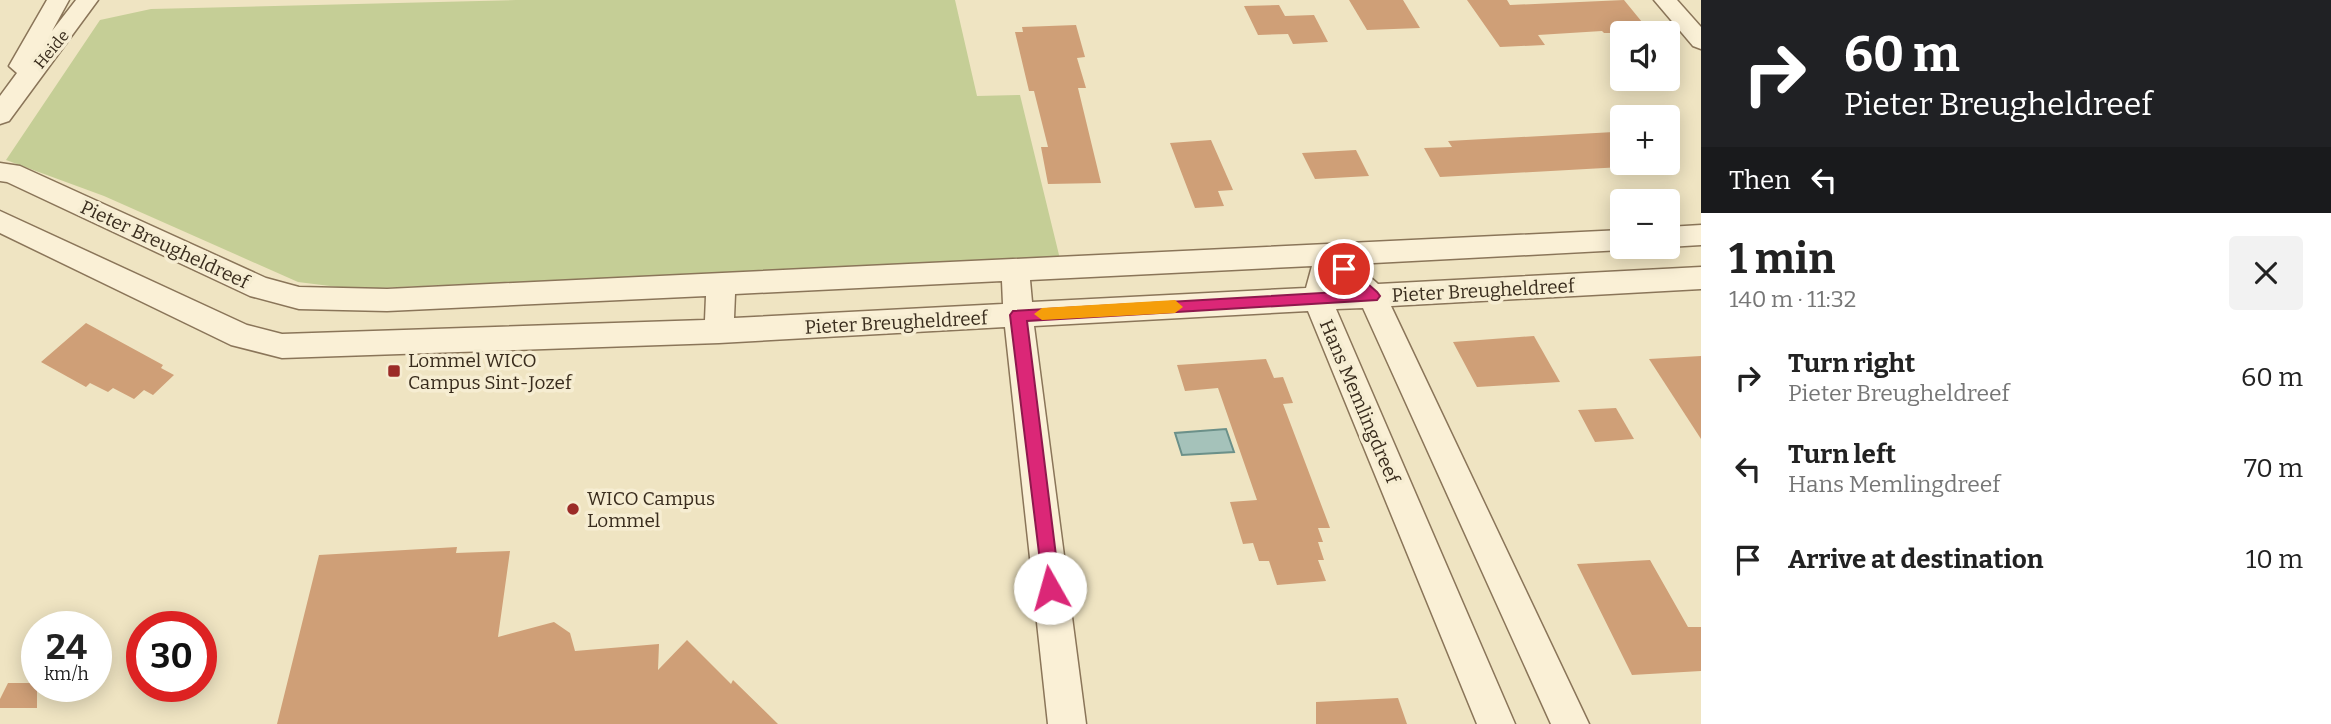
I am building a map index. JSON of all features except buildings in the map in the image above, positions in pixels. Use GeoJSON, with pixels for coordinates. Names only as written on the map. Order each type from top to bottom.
{"type":"FeatureCollection","features":[{"type":"Feature","properties":{"kind":"street","name":"Heide"},"geometry":{"type":"LineString","coordinates":[[5,106],[20,69],[58,0]]}},
{"type":"Feature","properties":{"kind":"street","name":"Heide"},"geometry":{"type":"LineString","coordinates":[[5,106],[66,32],[87,0]]}},
{"type":"Feature","properties":{"kind":"street"},"geometry":{"type":"LineString","coordinates":[[1665,0],[1701,41]]}},
{"type":"Feature","properties":{"kind":"street","name":"Pieter Breugheldreef"},"geometry":{"type":"LineString","coordinates":[[0,173],[12,173],[260,288],[299,298],[387,300],[1610,241]]}},
{"type":"Feature","properties":{"kind":"street","name":"Pieter Breugheldreef"},"geometry":{"type":"LineString","coordinates":[[0,221],[241,336],[282,346],[310,347],[719,331],[1701,278]]}},
{"type":"Feature","properties":{"kind":"street"},"geometry":{"type":"LineString","coordinates":[[1680,236],[1701,235]]}},
{"type":"Feature","properties":{"kind":"street"},"geometry":{"type":"LineString","coordinates":[[1329,256],[1372,296],[1570,724]]}},
{"type":"Feature","properties":{"kind":"street","name":"Hans Memlingdreef"},"geometry":{"type":"LineString","coordinates":[[1329,256],[1317,299],[1496,724]]}},
{"type":"Feature","properties":{"kind":"street"},"geometry":{"type":"LineString","coordinates":[[1016,269],[1018,315],[1066,724]]}},
{"type":"Feature","properties":{"kind":"street"},"geometry":{"type":"LineString","coordinates":[[719,331],[721,282]]}},
{"type":"Feature","properties":{"kind":"street"},"geometry":{"type":"LineString","coordinates":[[310,347],[335,299]]}},
{"type":"Feature","properties":{"kind":"green space"},"geometry":{"type":"Polygon","coordinates":[[[516,0],[955,0],[977,96],[1020,95],[1060,259],[354,289],[298,282],[104,196],[6,160],[100,20],[151,9],[516,0]]]}},
{"type":"Feature","properties":{"kind":"water"},"geometry":{"type":"Polygon","coordinates":[[[1226,429],[1234,452],[1182,455],[1175,433],[1226,429]]]}},
{"type":"Feature","properties":{"kind":"slow traffic"},"geometry":{"type":"LineString","coordinates":[[1042,314],[1175,307]]}},
{"type":"Feature","properties":{"kind":"place","name":"Lommel WICO Campus Sint-Jozef"},"geometry":{"type":"Point","coordinates":[394,371]}},
{"type":"Feature","properties":{"kind":"place","name":"WICO Campus Lommel"},"geometry":{"type":"Point","coordinates":[573,509]}},
{"type":"Feature","properties":{"kind":"route"},"geometry":{"type":"LineString","coordinates":[[1050,588],[1018,315],[1372,296],[1344,269]]}}]}
